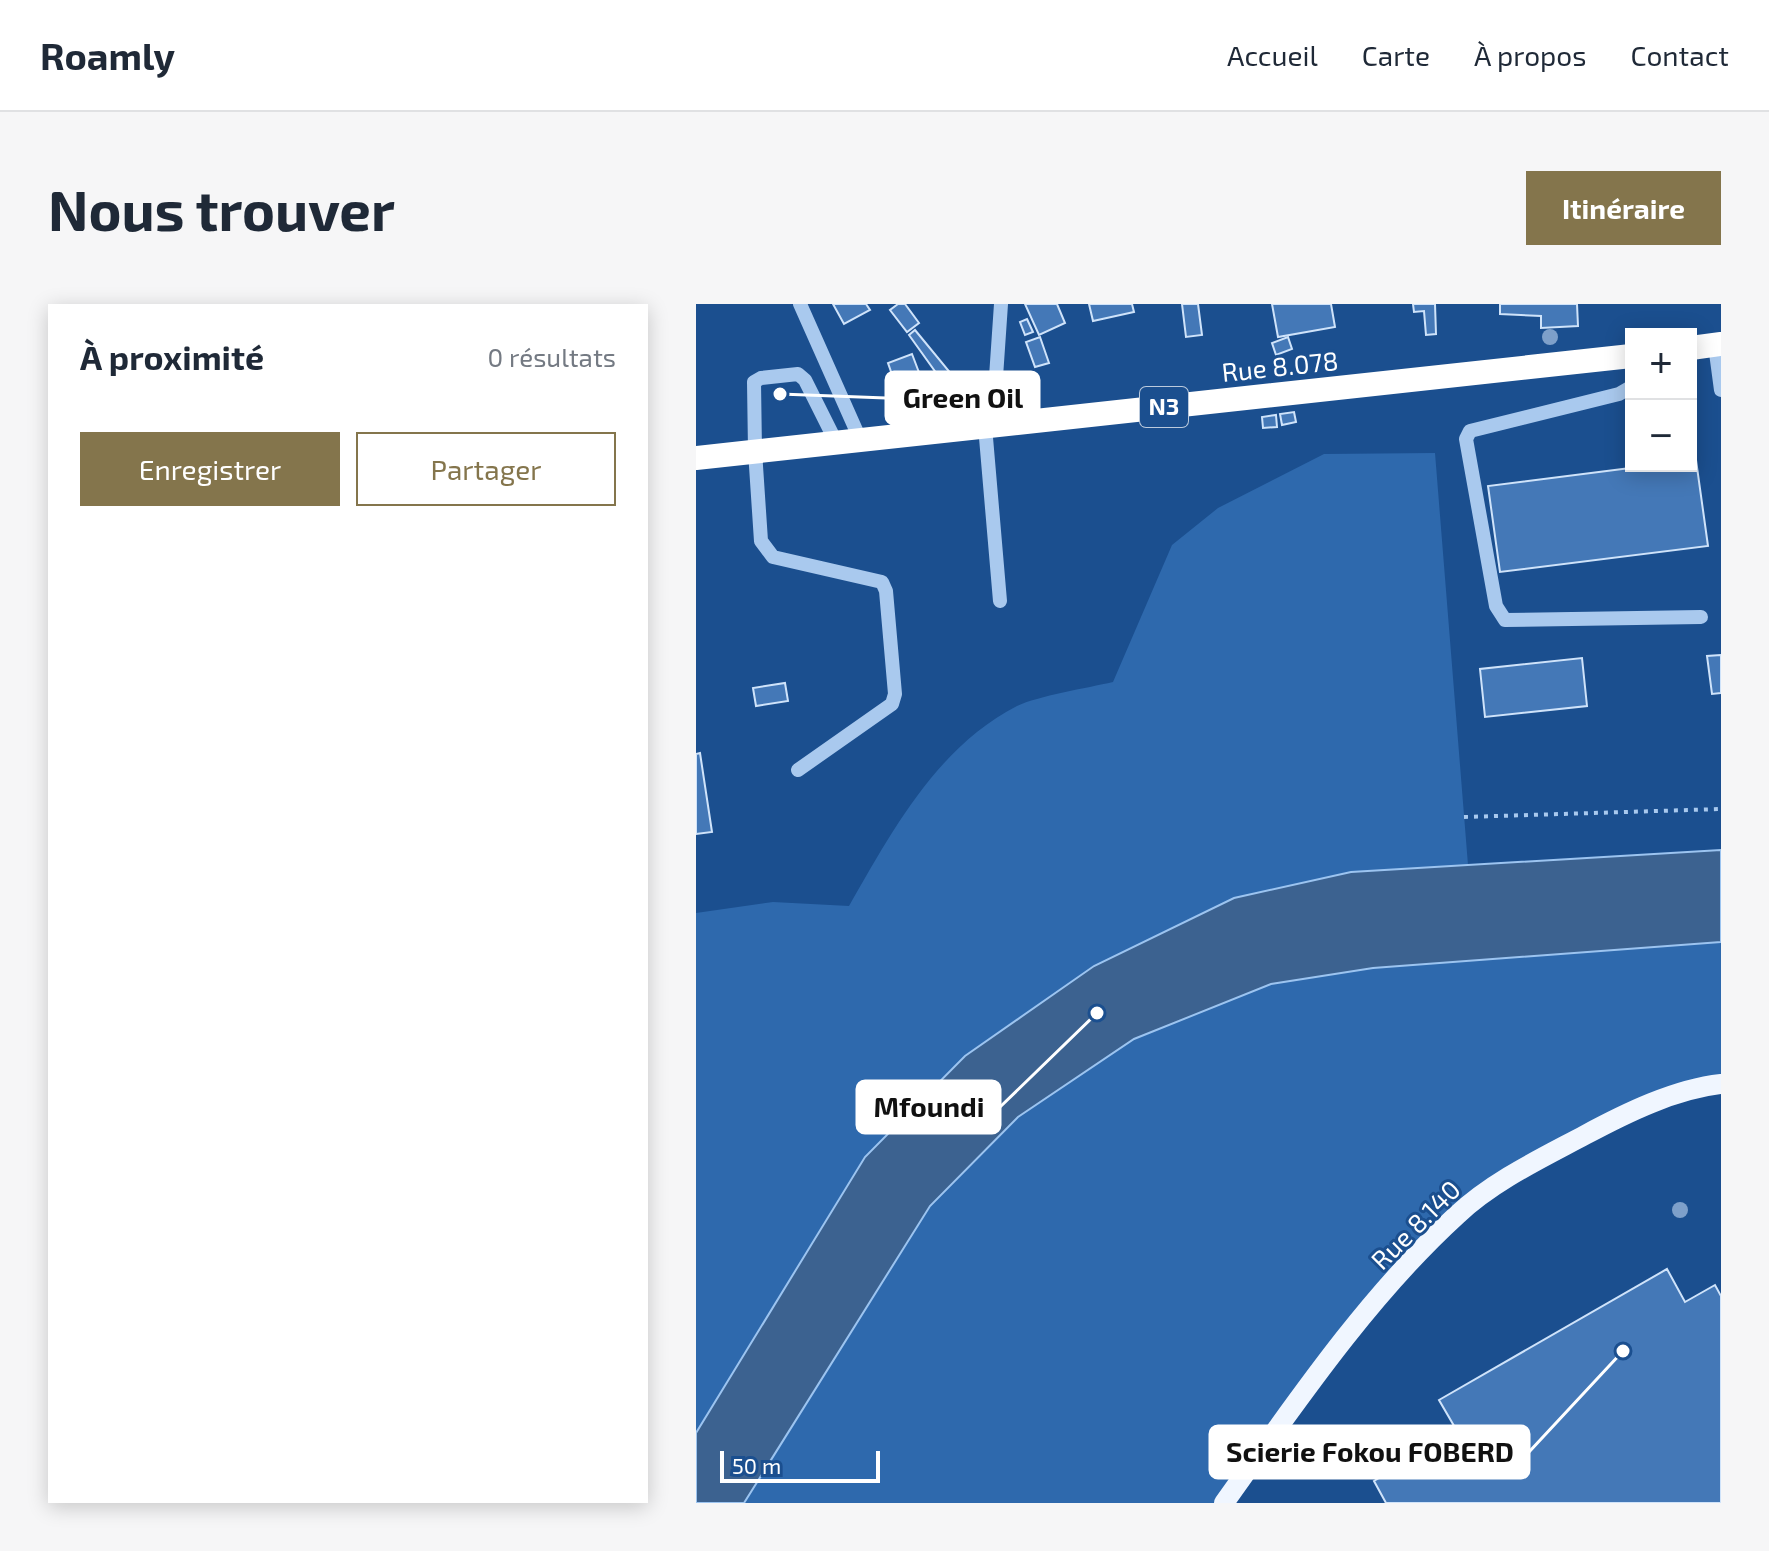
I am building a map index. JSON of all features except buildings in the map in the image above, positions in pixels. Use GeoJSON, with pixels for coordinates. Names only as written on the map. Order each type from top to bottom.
{"type":"FeatureCollection","features":[{"type":"Feature","properties":{"kind":"highway","name":"Rue 8.078"},"geometry":{"type":"LineString","coordinates":[[696,458],[1625,357]]}},
{"type":"Feature","properties":{"kind":"main road","name":"Rue 8.140"},"geometry":{"type":"LineString","coordinates":[[1224,1503],[1303,1393],[1406,1267],[1458,1213],[1522,1168],[1607,1123],[1695,1087],[1721,1084]]}},
{"type":"Feature","properties":{"kind":"street"},"geometry":{"type":"LineString","coordinates":[[800,304],[848,441]]}},
{"type":"Feature","properties":{"kind":"street"},"geometry":{"type":"LineString","coordinates":[[1000,601],[996,377],[1001,304]]}},
{"type":"Feature","properties":{"kind":"street"},"geometry":{"type":"LineString","coordinates":[[1709,346],[1721,390]]}},
{"type":"Feature","properties":{"kind":"street"},"geometry":{"type":"LineString","coordinates":[[798,770],[892,704],[895,694],[886,591],[882,582],[773,557],[765,550],[761,541],[755,451],[754,382],[761,378],[798,374],[848,441]]}},
{"type":"Feature","properties":{"kind":"street"},"geometry":{"type":"LineString","coordinates":[[1625,390],[1470,431],[1466,439],[1496,606],[1505,620],[1701,617]]}},
{"type":"Feature","properties":{"kind":"path"},"geometry":{"type":"LineString","coordinates":[[1464,817],[1721,809]]}},
{"type":"Feature","properties":{"kind":"shaded area"},"geometry":{"type":"Polygon","coordinates":[[[1435,453],[1468,865],[1351,872],[865,1157],[696,1433],[696,913],[773,902],[849,906],[919,793],[963,744],[989,723],[1026,702],[1113,682],[1172,545],[1218,508],[1324,454],[1435,453]]]}},
{"type":"Feature","properties":{"kind":"shaded area"},"geometry":{"type":"Polygon","coordinates":[[[1721,850],[1721,942],[1373,968],[1271,984],[1134,1039],[1018,1117],[930,1206],[744,1503],[696,1503],[696,1433],[865,1157],[965,1056],[1094,966],[1234,898],[1351,872],[1721,850]]]}},
{"type":"Feature","properties":{"kind":"shaded area"},"geometry":{"type":"Polygon","coordinates":[[[1721,942],[1721,1084],[1695,1087],[1458,1213],[1224,1503],[744,1503],[930,1206],[1018,1117],[1134,1039],[1271,984],[1373,968],[1721,942]]]}},
{"type":"Feature","properties":{"kind":"place","name":"Green Oil"},"geometry":{"type":"Point","coordinates":[780,394]}},
{"type":"Feature","properties":{"kind":"place","name":"Mfoundi"},"geometry":{"type":"Point","coordinates":[1097,1013]}},
{"type":"Feature","properties":{"kind":"place","name":"Scierie Fokou FOBERD"},"geometry":{"type":"Point","coordinates":[1623,1351]}}]}
